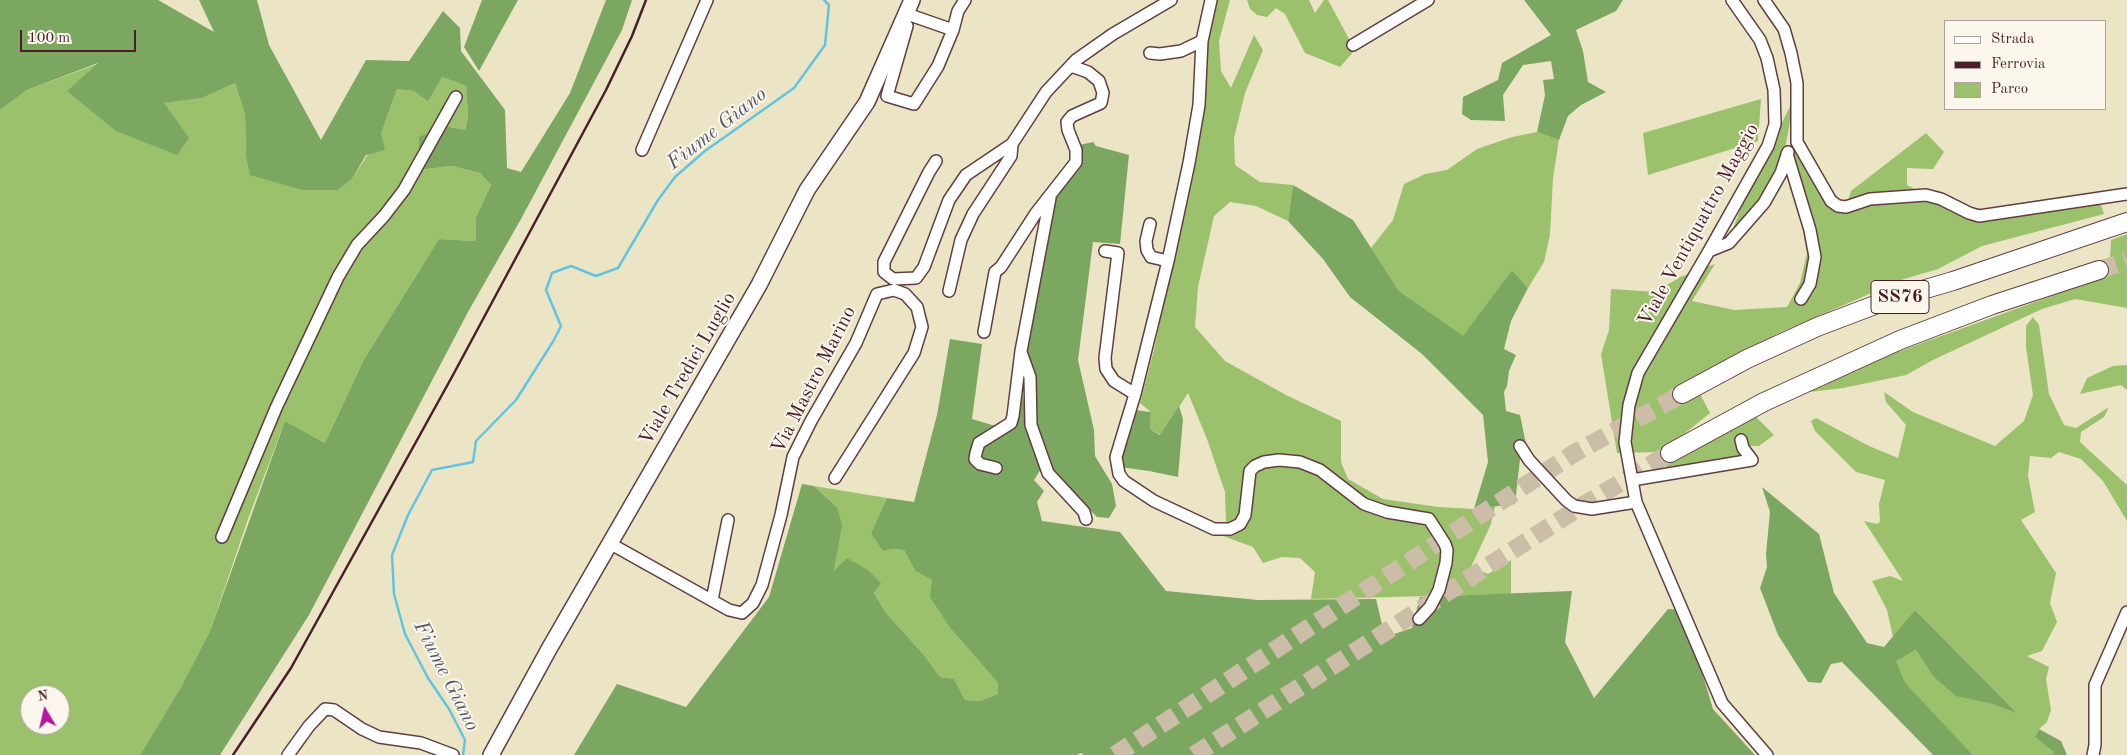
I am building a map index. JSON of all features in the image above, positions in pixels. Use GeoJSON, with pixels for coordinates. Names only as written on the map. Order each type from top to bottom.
{"type":"FeatureCollection","features":[{"type":"Feature","properties":{"kind":"highway","name":"SS76"},"geometry":{"type":"LineString","coordinates":[[1682,394],[1747,359],[1817,328],[1888,300],[1953,281],[2127,222]]}},
{"type":"Feature","properties":{"kind":"highway","name":"SS76"},"geometry":{"type":"LineString","coordinates":[[1670,454],[1764,402],[1900,340],[1992,305],[2099,270]]}},
{"type":"Feature","properties":{"kind":"main road","name":"Viale Tredici Luglio"},"geometry":{"type":"LineString","coordinates":[[491,755],[549,649],[759,285],[807,190],[867,102],[909,9]]}},
{"type":"Feature","properties":{"kind":"street"},"geometry":{"type":"LineString","coordinates":[[642,150],[707,0]]}},
{"type":"Feature","properties":{"kind":"street"},"geometry":{"type":"LineString","coordinates":[[953,30],[909,9],[887,96],[914,104],[938,66],[953,30],[958,11],[965,0]]}},
{"type":"Feature","properties":{"kind":"street"},"geometry":{"type":"LineString","coordinates":[[893,284],[916,278],[924,267],[949,200],[966,175],[1012,144],[1046,92],[1071,66],[1113,34],[1171,0]]}},
{"type":"Feature","properties":{"kind":"street"},"geometry":{"type":"LineString","coordinates":[[1211,0],[1202,41],[1200,105],[1168,261],[1116,457],[1119,474],[1130,485],[1154,501],[1214,529],[1225,530],[1240,524],[1245,516],[1250,471],[1255,466],[1264,462],[1279,460],[1300,462],[1320,470],[1364,504],[1387,512],[1429,518],[1445,544],[1447,550],[1446,563],[1439,590],[1430,607],[1419,619]]}},
{"type":"Feature","properties":{"kind":"street","name":"Viale Ventiquattro Maggio"},"geometry":{"type":"LineString","coordinates":[[1732,0],[1760,40],[1767,58],[1774,90],[1775,124],[1768,146],[1638,373],[1629,405],[1625,442],[1636,502],[1722,703],[1767,755]]}},
{"type":"Feature","properties":{"kind":"street"},"geometry":{"type":"LineString","coordinates":[[1764,0],[1784,29],[1791,53],[1796,83],[1797,142],[1831,201],[1838,206],[1846,207],[1870,199],[1926,195],[1941,199],[1979,216],[2127,194]]}},
{"type":"Feature","properties":{"kind":"street"},"geometry":{"type":"LineString","coordinates":[[1353,45],[1420,2]]}},
{"type":"Feature","properties":{"kind":"street"},"geometry":{"type":"LineString","coordinates":[[1150,53],[1160,54],[1181,51],[1202,41]]}},
{"type":"Feature","properties":{"kind":"street"},"geometry":{"type":"LineString","coordinates":[[984,332],[995,272],[1001,267],[1036,213],[1076,162],[1076,150],[1067,122],[1072,116],[1101,103],[1103,93],[1099,81],[1088,72],[1071,66]]}},
{"type":"Feature","properties":{"kind":"street"},"geometry":{"type":"LineString","coordinates":[[222,537],[276,408],[338,277],[357,245],[384,216],[404,190],[456,97]]}},
{"type":"Feature","properties":{"kind":"street"},"geometry":{"type":"LineString","coordinates":[[1709,252],[1729,243],[1764,202],[1781,174],[1792,141],[1797,136]]}},
{"type":"Feature","properties":{"kind":"street"},"geometry":{"type":"LineString","coordinates":[[949,291],[961,240],[973,214],[1011,156],[1012,144]]}},
{"type":"Feature","properties":{"kind":"street"},"geometry":{"type":"LineString","coordinates":[[1787,154],[1810,230],[1815,257],[1810,284],[1801,299]]}},
{"type":"Feature","properties":{"kind":"street"},"geometry":{"type":"LineString","coordinates":[[835,478],[914,353],[922,327],[917,307],[893,284],[884,272],[884,262],[936,161]]}},
{"type":"Feature","properties":{"kind":"street"},"geometry":{"type":"LineString","coordinates":[[996,468],[980,464],[975,459],[976,453],[979,444],[1010,423],[1020,351],[1051,196]]}},
{"type":"Feature","properties":{"kind":"street"},"geometry":{"type":"LineString","coordinates":[[1150,224],[1146,240],[1147,250],[1152,257],[1168,261]]}},
{"type":"Feature","properties":{"kind":"street"},"geometry":{"type":"LineString","coordinates":[[1105,251],[1118,254],[1105,358],[1106,369],[1114,381],[1134,394]]}},
{"type":"Feature","properties":{"kind":"street","name":"Via Mastro Marino"},"geometry":{"type":"LineString","coordinates":[[611,544],[729,610],[742,613],[753,602],[762,585],[781,515],[793,457],[811,421],[856,343],[877,294],[893,284]]}},
{"type":"Feature","properties":{"kind":"street"},"geometry":{"type":"LineString","coordinates":[[1020,351],[1030,377],[1031,425],[1048,473],[1084,512],[1086,518]]}},
{"type":"Feature","properties":{"kind":"street"},"geometry":{"type":"LineString","coordinates":[[1632,480],[1752,460],[1743,448],[1741,440]]}},
{"type":"Feature","properties":{"kind":"street"},"geometry":{"type":"LineString","coordinates":[[1520,446],[1529,460],[1566,500],[1574,506],[1592,509],[1636,502]]}},
{"type":"Feature","properties":{"kind":"street"},"geometry":{"type":"LineString","coordinates":[[712,600],[728,520]]}},
{"type":"Feature","properties":{"kind":"street"},"geometry":{"type":"LineString","coordinates":[[2093,755],[2095,745],[2095,685],[2127,612]]}},
{"type":"Feature","properties":{"kind":"street"},"geometry":{"type":"LineString","coordinates":[[288,755],[309,726],[325,709],[334,710],[362,729],[379,737],[422,744],[453,755]]}},
{"type":"Feature","properties":{"kind":"green space"},"geometry":{"type":"Polygon","coordinates":[[[0,0],[158,0],[214,32],[199,0],[257,0],[269,45],[321,140],[366,60],[409,61],[443,11],[460,28],[461,51],[505,110],[507,168],[521,172],[570,93],[606,0],[632,0],[622,30],[521,219],[468,312],[309,615],[220,755],[140,755],[181,687],[210,631],[285,421],[325,443],[363,361],[439,239],[476,241],[476,217],[491,185],[480,173],[452,166],[419,170],[419,137],[445,126],[465,130],[468,116],[466,86],[442,77],[428,101],[414,91],[397,89],[381,134],[385,150],[366,155],[352,179],[338,190],[302,190],[250,175],[246,156],[245,114],[235,83],[202,98],[164,103],[189,138],[177,155],[116,131],[67,91],[98,63],[27,90],[0,110],[0,0]]]}},
{"type":"Feature","properties":{"kind":"green space"},"geometry":{"type":"Polygon","coordinates":[[[482,0],[518,0],[479,71],[464,47],[482,0]]]}},
{"type":"Feature","properties":{"kind":"green space"},"geometry":{"type":"Polygon","coordinates":[[[1217,0],[1230,0],[1219,41],[1221,71],[1231,88],[1254,35],[1263,50],[1245,93],[1234,138],[1235,165],[1260,182],[1293,185],[1288,221],[1256,206],[1230,202],[1214,216],[1198,287],[1195,327],[1225,361],[1286,395],[1341,421],[1341,462],[1348,479],[1383,499],[1438,507],[1474,509],[1495,506],[1491,524],[1471,567],[1488,574],[1511,560],[1511,594],[1311,599],[1315,572],[1300,558],[1282,557],[1263,563],[1253,547],[1223,536],[1226,523],[1225,492],[1207,439],[1188,393],[1161,435],[1150,429],[1151,412],[1140,403],[1154,350],[1189,183],[1205,44],[1217,0]]]}},
{"type":"Feature","properties":{"kind":"green space"},"geometry":{"type":"Polygon","coordinates":[[[1247,0],[1309,0],[1315,13],[1324,0],[1328,0],[1355,50],[1340,67],[1305,53],[1285,14],[1276,8],[1267,17],[1257,15],[1250,9],[1247,0]]]}},
{"type":"Feature","properties":{"kind":"green space"},"geometry":{"type":"Polygon","coordinates":[[[1524,0],[1623,0],[1616,11],[1576,30],[1583,51],[1588,82],[1606,92],[1581,105],[1568,116],[1559,140],[1537,132],[1545,95],[1543,80],[1554,79],[1551,61],[1523,65],[1503,95],[1505,121],[1471,120],[1462,114],[1463,97],[1498,80],[1502,63],[1551,35],[1524,0]]]}},
{"type":"Feature","properties":{"kind":"green space"},"geometry":{"type":"Polygon","coordinates":[[[100,63],[67,91],[163,103],[202,98],[235,83],[245,114],[246,156],[302,190],[338,190],[352,179],[381,134],[397,89],[414,91],[442,77],[466,86],[468,116],[465,130],[445,126],[420,170],[452,166],[480,173],[491,185],[476,217],[476,241],[439,239],[363,361],[325,443],[285,421],[248,519],[210,631],[181,687],[140,755],[0,755],[0,110],[27,90],[100,63]]]}},
{"type":"Feature","properties":{"kind":"green space"},"geometry":{"type":"Polygon","coordinates":[[[1794,98],[1786,144],[1764,197],[1731,234],[1744,200],[1794,98]]]}},
{"type":"Feature","properties":{"kind":"green space"},"geometry":{"type":"Polygon","coordinates":[[[1761,99],[1758,141],[1648,175],[1643,133],[1761,99]]]}},
{"type":"Feature","properties":{"kind":"green space"},"geometry":{"type":"Polygon","coordinates":[[[1537,132],[1559,140],[1553,178],[1550,235],[1544,262],[1528,288],[1512,270],[1463,337],[1399,291],[1371,248],[1393,220],[1404,184],[1425,174],[1447,170],[1477,149],[1512,137],[1537,132]]]}},
{"type":"Feature","properties":{"kind":"green space"},"geometry":{"type":"Polygon","coordinates":[[[1926,133],[1944,152],[1933,169],[1907,168],[1907,185],[1930,197],[1981,220],[2100,202],[2104,214],[1982,246],[1938,269],[1904,279],[1779,333],[1668,391],[1689,397],[1699,392],[1710,413],[1668,447],[1659,452],[1617,453],[1601,354],[1609,330],[1611,289],[1656,292],[1680,277],[1715,264],[1692,301],[1734,310],[1787,307],[1800,283],[1807,253],[1793,179],[1793,145],[1830,205],[1844,213],[1851,191],[1926,133]]]}},
{"type":"Feature","properties":{"kind":"green space"},"geometry":{"type":"Polygon","coordinates":[[[1093,142],[1096,146],[1129,155],[1120,244],[1093,242],[1078,360],[1094,430],[1095,456],[1112,484],[1116,506],[1109,518],[1097,517],[1064,485],[1046,458],[1033,412],[1026,347],[1050,201],[1079,145],[1093,142]]]}},
{"type":"Feature","properties":{"kind":"green space"},"geometry":{"type":"Polygon","coordinates":[[[1293,185],[1353,220],[1399,291],[1463,336],[1512,270],[1528,288],[1511,321],[1504,349],[1516,355],[1509,371],[1507,386],[1504,392],[1506,411],[1520,415],[1526,444],[1520,459],[1515,504],[1474,509],[1488,462],[1483,415],[1422,354],[1350,297],[1323,259],[1288,221],[1293,185]]]}},
{"type":"Feature","properties":{"kind":"green space"},"geometry":{"type":"Polygon","coordinates":[[[2127,234],[2127,308],[2075,299],[2042,309],[1933,360],[1906,375],[1843,388],[1810,392],[1886,356],[2107,276],[2112,271],[2110,258],[2111,240],[2127,234]]]}},
{"type":"Feature","properties":{"kind":"green space"},"geometry":{"type":"Polygon","coordinates":[[[2033,317],[2039,325],[2049,394],[2064,425],[2076,428],[2109,407],[2104,417],[2081,432],[2080,442],[2127,485],[2127,521],[2103,481],[2081,459],[2059,452],[2051,458],[2030,456],[2028,476],[2035,512],[2021,520],[2056,573],[2050,603],[2057,622],[2042,651],[2027,656],[2049,667],[2046,679],[2051,710],[2047,722],[2039,729],[2035,737],[2055,752],[2052,755],[1973,755],[1904,683],[1895,661],[1916,650],[1932,675],[1989,703],[2016,712],[1915,610],[1893,637],[1887,610],[1872,581],[1890,576],[1903,581],[1864,521],[1877,524],[1880,522],[1879,504],[1885,480],[1856,472],[1815,431],[1811,421],[1816,418],[1869,446],[1898,458],[1906,425],[1886,402],[1884,392],[1913,412],[1995,446],[2024,421],[2033,395],[2026,347],[2026,326],[2033,317]]]}},
{"type":"Feature","properties":{"kind":"green space"},"geometry":{"type":"Polygon","coordinates":[[[950,339],[982,344],[972,419],[992,425],[1013,426],[1021,385],[1028,427],[1041,469],[1034,480],[1044,491],[1037,502],[1042,521],[1120,532],[1166,591],[1258,600],[1376,599],[1385,637],[1412,628],[1420,597],[1572,591],[1565,642],[1594,698],[1668,609],[1683,610],[1713,709],[1755,755],[1083,755],[1082,753],[1076,755],[574,755],[617,684],[686,707],[769,597],[802,484],[814,486],[837,507],[842,525],[834,571],[847,558],[868,570],[881,583],[874,593],[886,613],[924,655],[940,677],[954,679],[965,700],[980,701],[998,694],[998,683],[951,629],[930,597],[932,580],[915,571],[904,550],[891,549],[883,551],[871,533],[887,498],[914,502],[937,415],[950,339]]]}},
{"type":"Feature","properties":{"kind":"green space"},"geometry":{"type":"Polygon","coordinates":[[[2127,365],[2127,390],[2121,385],[2080,394],[2087,378],[2113,366],[2127,365]]]}},
{"type":"Feature","properties":{"kind":"green space"},"geometry":{"type":"Polygon","coordinates":[[[1179,406],[1183,419],[1178,477],[1120,467],[1124,440],[1133,426],[1135,410],[1151,412],[1150,429],[1160,435],[1179,406]]]}},
{"type":"Feature","properties":{"kind":"green space"},"geometry":{"type":"Polygon","coordinates":[[[1756,417],[1774,435],[1759,446],[1745,446],[1747,435],[1738,434],[1737,442],[1744,452],[1738,460],[1665,470],[1667,464],[1756,417]]]}},
{"type":"Feature","properties":{"kind":"green space"},"geometry":{"type":"Polygon","coordinates":[[[814,486],[887,498],[871,533],[891,549],[904,550],[915,571],[932,580],[951,629],[998,683],[998,694],[980,701],[965,700],[954,679],[940,677],[924,655],[886,613],[874,593],[880,582],[834,572],[837,552],[837,507],[814,486]]]}},
{"type":"Feature","properties":{"kind":"green space"},"geometry":{"type":"Polygon","coordinates":[[[1762,487],[1819,534],[1834,593],[1867,643],[1884,647],[1915,610],[2017,713],[1989,703],[1956,696],[1932,675],[1916,650],[1896,661],[1905,683],[1973,755],[1933,755],[1842,662],[1831,664],[1821,683],[1808,682],[1778,635],[1760,588],[1767,567],[1766,554],[1770,512],[1762,487]]]}},
{"type":"Feature","properties":{"kind":"green space"},"geometry":{"type":"Polygon","coordinates":[[[2039,729],[2061,741],[2067,755],[2052,755],[2054,752],[2035,737],[2039,729]]]}},
{"type":"Feature","properties":{"kind":"waterway","name":"Fiume Giano"},"geometry":{"type":"LineString","coordinates":[[463,755],[465,740],[449,709],[428,678],[405,634],[394,594],[392,555],[408,515],[432,470],[473,462],[476,441],[516,400],[554,340],[561,326],[546,290],[552,273],[571,266],[596,276],[618,268],[658,200],[675,177],[705,151],[794,88],[825,45],[829,5],[824,0]]}},
{"type":"Feature","properties":{"kind":"tunnel"},"geometry":{"type":"LineString","coordinates":[[2099,270],[2127,261]]}},
{"type":"Feature","properties":{"kind":"tunnel"},"geometry":{"type":"LineString","coordinates":[[1115,755],[1573,454],[1682,394]]}},
{"type":"Feature","properties":{"kind":"tunnel"},"geometry":{"type":"LineString","coordinates":[[1194,755],[1580,507],[1670,453]]}},
{"type":"Feature","properties":{"kind":"railway"},"geometry":{"type":"LineString","coordinates":[[233,755],[291,668],[453,375],[606,90],[632,36],[646,0]]}}]}
